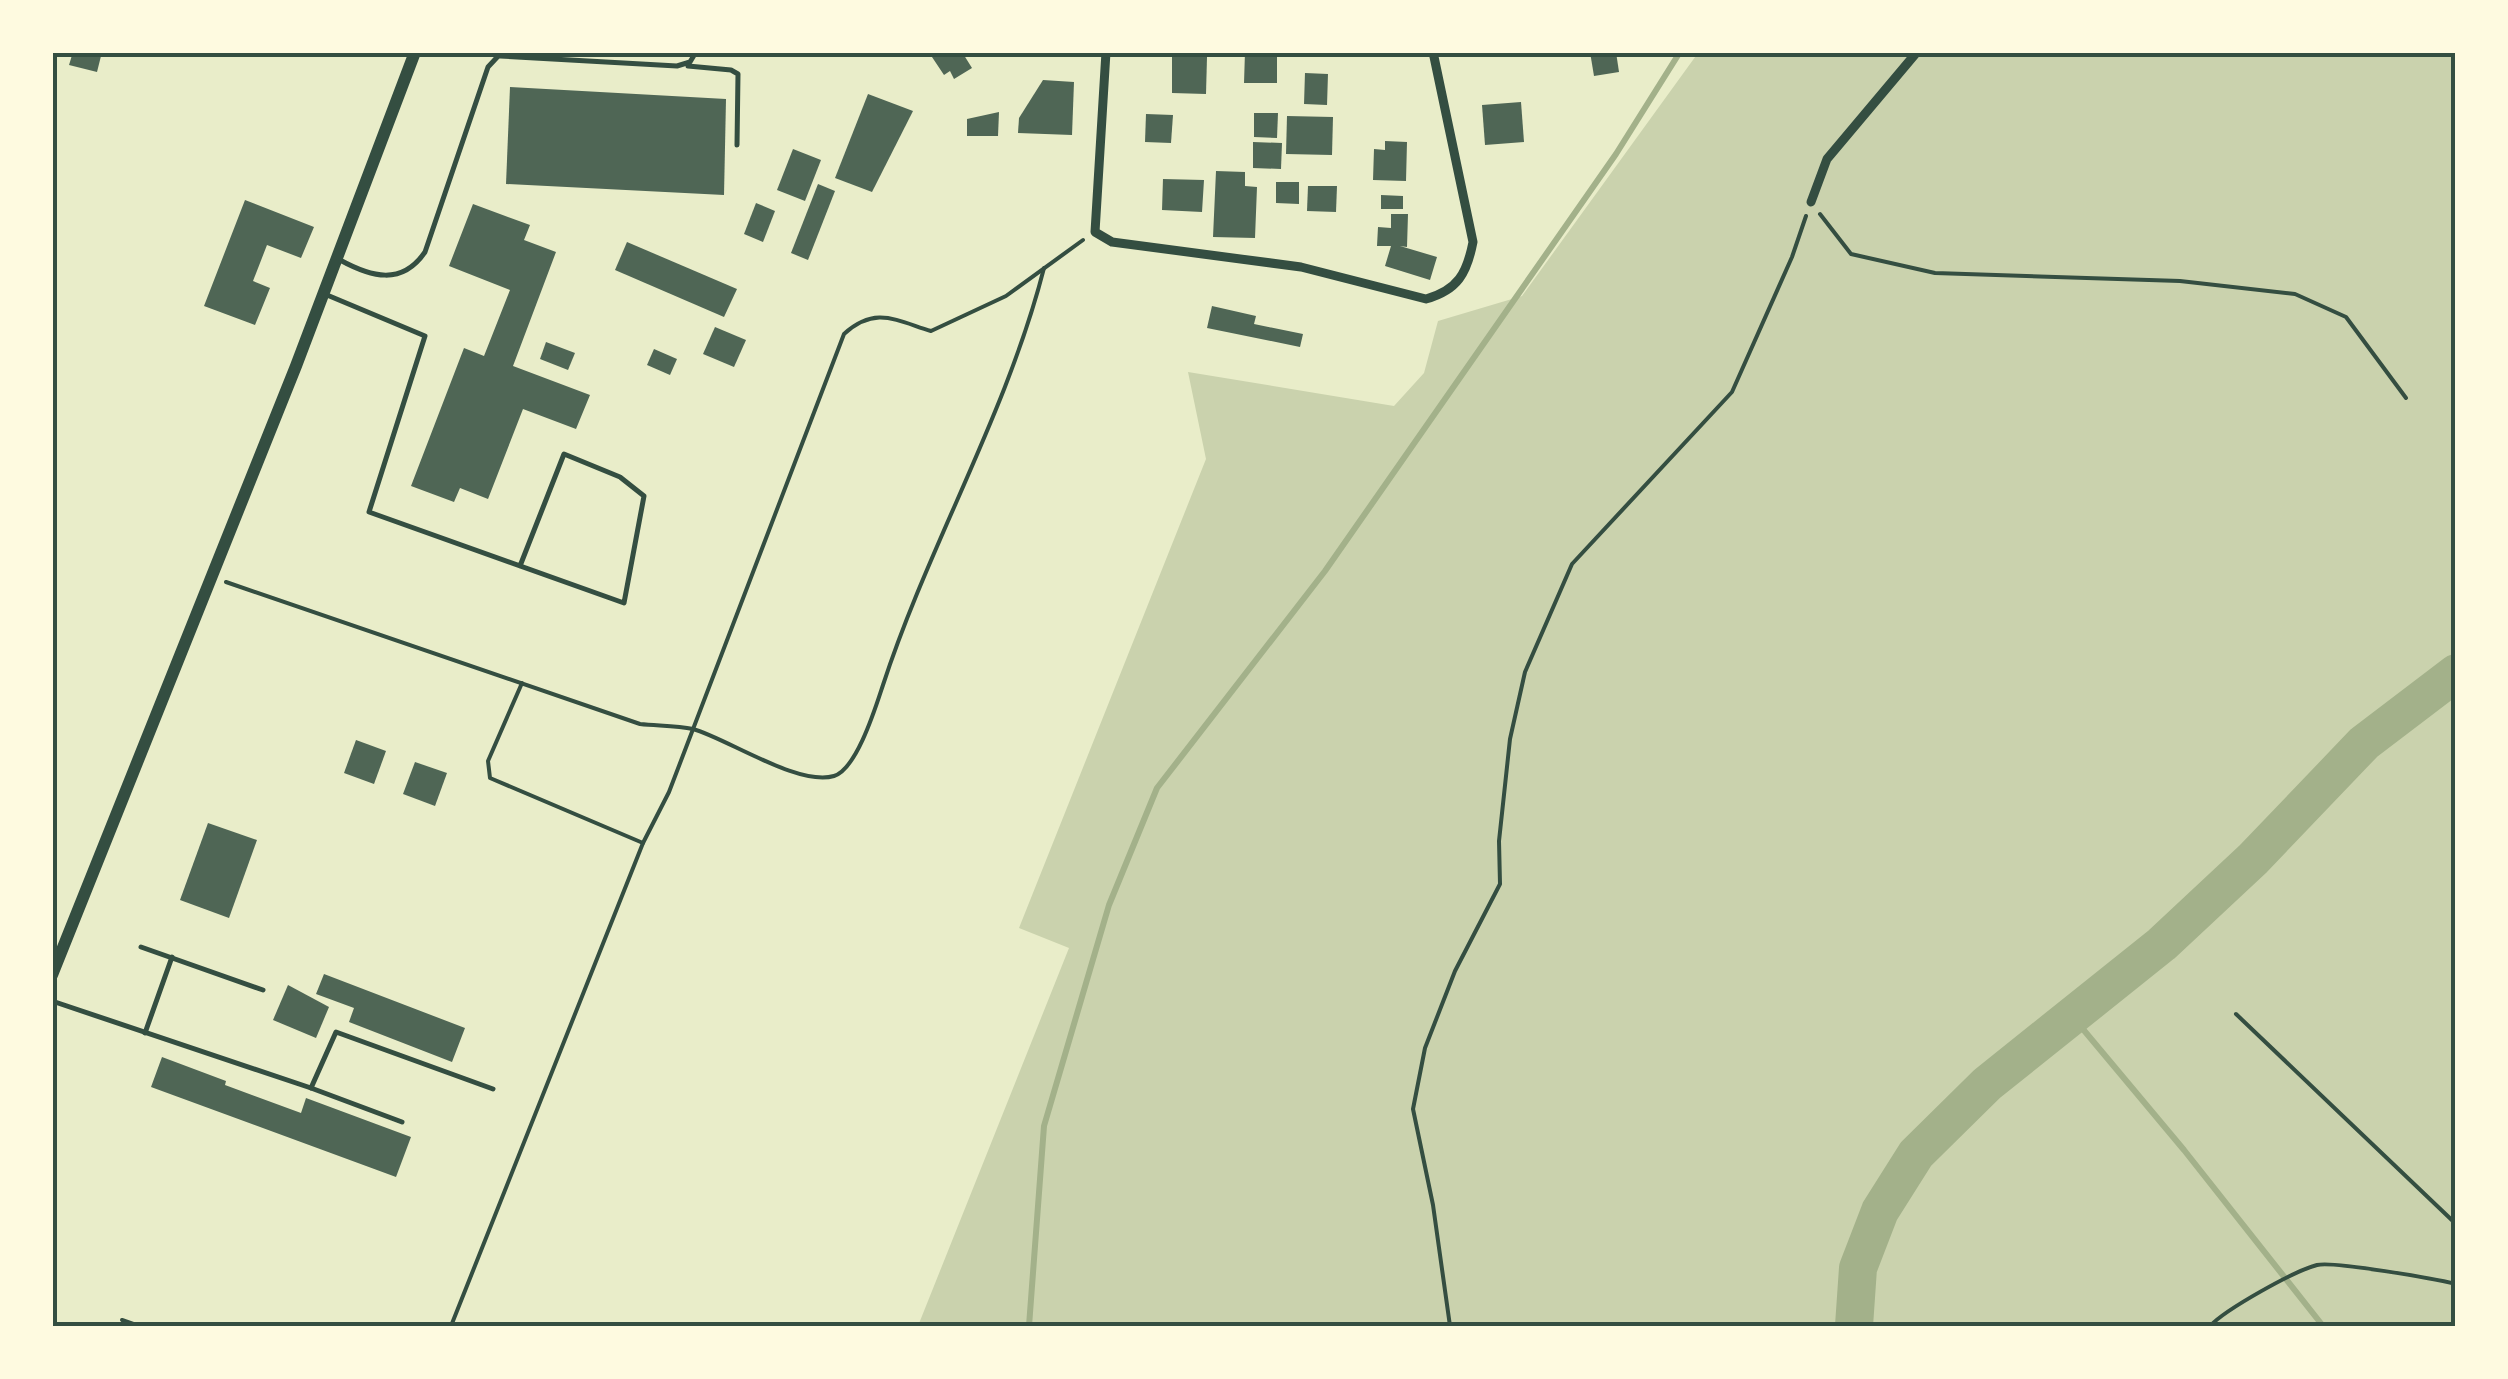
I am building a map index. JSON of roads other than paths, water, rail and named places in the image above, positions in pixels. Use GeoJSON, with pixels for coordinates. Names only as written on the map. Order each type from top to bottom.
{"type":"FeatureCollection","features":[{"type":"Feature","properties":{"kind":"main road"},"geometry":{"type":"LineString","coordinates":[[52,975],[417,52]]}},
{"type":"Feature","properties":{"kind":"street"},"geometry":{"type":"LineString","coordinates":[[1106,52],[1096,232],[1112,242],[1300,268],[1426,299],[1443,294],[1458,283],[1468,268],[1473,242],[1433,52]]}},
{"type":"Feature","properties":{"kind":"street"},"geometry":{"type":"LineString","coordinates":[[1812,202],[1827,159],[1917,52]]}},
{"type":"Feature","properties":{"kind":"lane"},"geometry":{"type":"LineString","coordinates":[[684,65],[694,59],[696,52]]}},
{"type":"Feature","properties":{"kind":"lane"},"geometry":{"type":"LineString","coordinates":[[337,258],[368,275],[381,277],[397,275],[418,262],[488,67],[499,54],[731,70],[738,74],[737,144]]}},
{"type":"Feature","properties":{"kind":"lane"},"geometry":{"type":"LineString","coordinates":[[324,294],[425,336],[370,512],[520,566],[624,602],[644,496],[620,477],[564,454],[520,566]]}},
{"type":"Feature","properties":{"kind":"lane"},"geometry":{"type":"LineString","coordinates":[[141,947],[263,990]]}},
{"type":"Feature","properties":{"kind":"lane"},"geometry":{"type":"LineString","coordinates":[[145,1034],[172,957]]}},
{"type":"Feature","properties":{"kind":"lane"},"geometry":{"type":"LineString","coordinates":[[52,1001],[402,1122]]}},
{"type":"Feature","properties":{"kind":"lane"},"geometry":{"type":"LineString","coordinates":[[310,1088],[336,1032],[492,1088]]}},
{"type":"Feature","properties":{"kind":"waterway"},"geometry":{"type":"LineString","coordinates":[[1029,1326],[1044,1126],[1109,905],[1157,788],[1325,571],[1616,154],[1680,52]]}},
{"type":"Feature","properties":{"kind":"waterway"},"geometry":{"type":"LineString","coordinates":[[1854,1326],[1858,1268],[1880,1211],[1916,1154],[1987,1084],[2162,944],[2253,859],[2364,743],[2456,673]]}},
{"type":"Feature","properties":{"kind":"waterway"},"geometry":{"type":"LineString","coordinates":[[2072,1016],[2323,1326]]}}]}
